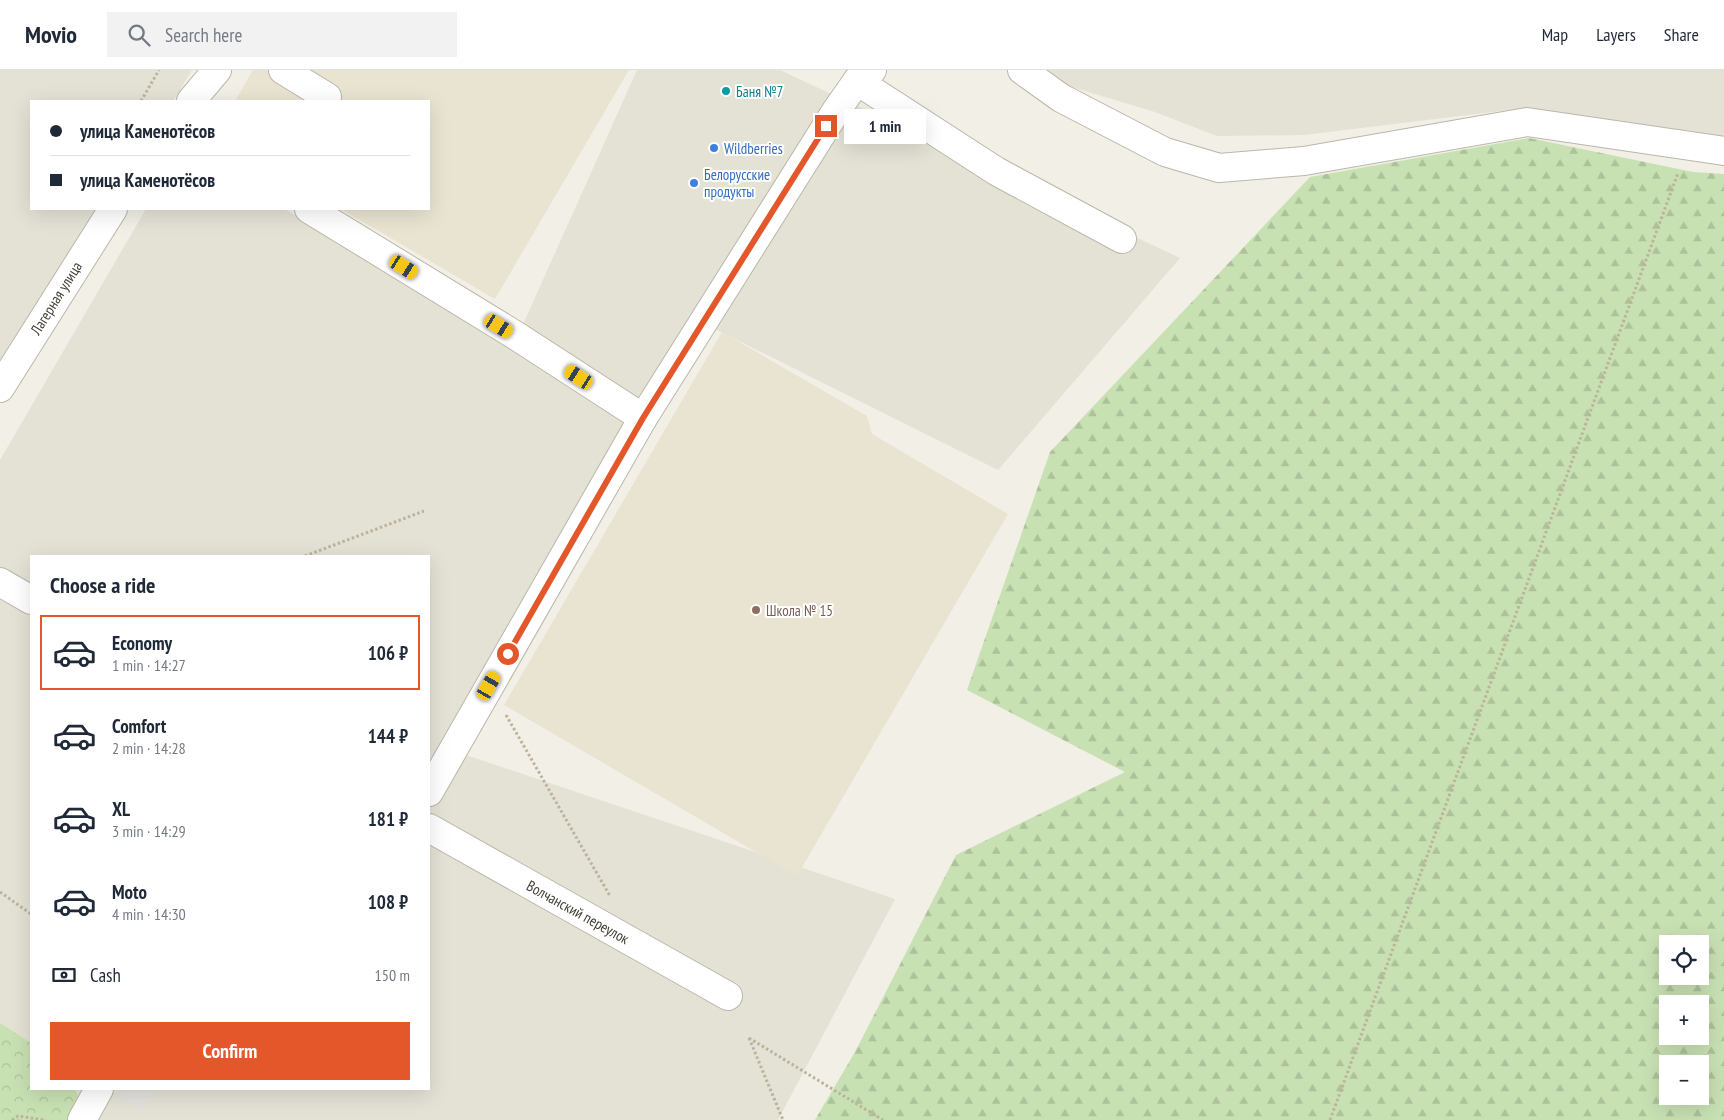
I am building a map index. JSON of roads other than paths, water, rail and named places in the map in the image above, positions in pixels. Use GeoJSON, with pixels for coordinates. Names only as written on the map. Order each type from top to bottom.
{"type":"FeatureCollection","features":[{"type":"Feature","properties":{"kind":"street"},"geometry":{"type":"LineString","coordinates":[[192,100],[217,70]]}},
{"type":"Feature","properties":{"kind":"street"},"geometry":{"type":"LineString","coordinates":[[283,70],[326,97]]}},
{"type":"Feature","properties":{"kind":"street"},"geometry":{"type":"LineString","coordinates":[[1022,70],[1061,98],[1165,152],[1219,168],[1304,161],[1527,122],[1687,148],[1724,152]]}},
{"type":"Feature","properties":{"kind":"street"},"geometry":{"type":"LineString","coordinates":[[430,790],[643,418],[864,76],[996,171],[1122,239]]}},
{"type":"Feature","properties":{"kind":"street","name":"Лагерная улица"},"geometry":{"type":"LineString","coordinates":[[0,388],[112,210]]}},
{"type":"Feature","properties":{"kind":"street"},"geometry":{"type":"LineString","coordinates":[[310,210],[515,335],[643,418]]}},
{"type":"Feature","properties":{"kind":"street"},"geometry":{"type":"LineString","coordinates":[[0,582],[30,599]]}},
{"type":"Feature","properties":{"kind":"street","name":"Волчанский переулок"},"geometry":{"type":"LineString","coordinates":[[430,829],[728,996]]}},
{"type":"Feature","properties":{"kind":"street"},"geometry":{"type":"LineString","coordinates":[[82,1120],[98,1090]]}},
{"type":"Feature","properties":{"kind":"place","name":"Баня №7"},"geometry":{"type":"Point","coordinates":[726,91]}},
{"type":"Feature","properties":{"kind":"place","name":"Wildberries"},"geometry":{"type":"Point","coordinates":[714,148]}},
{"type":"Feature","properties":{"kind":"place","name":"Белорусские продукты"},"geometry":{"type":"Point","coordinates":[694,183]}},
{"type":"Feature","properties":{"kind":"place","name":"Школа № 15"},"geometry":{"type":"Point","coordinates":[756,610]}}]}
